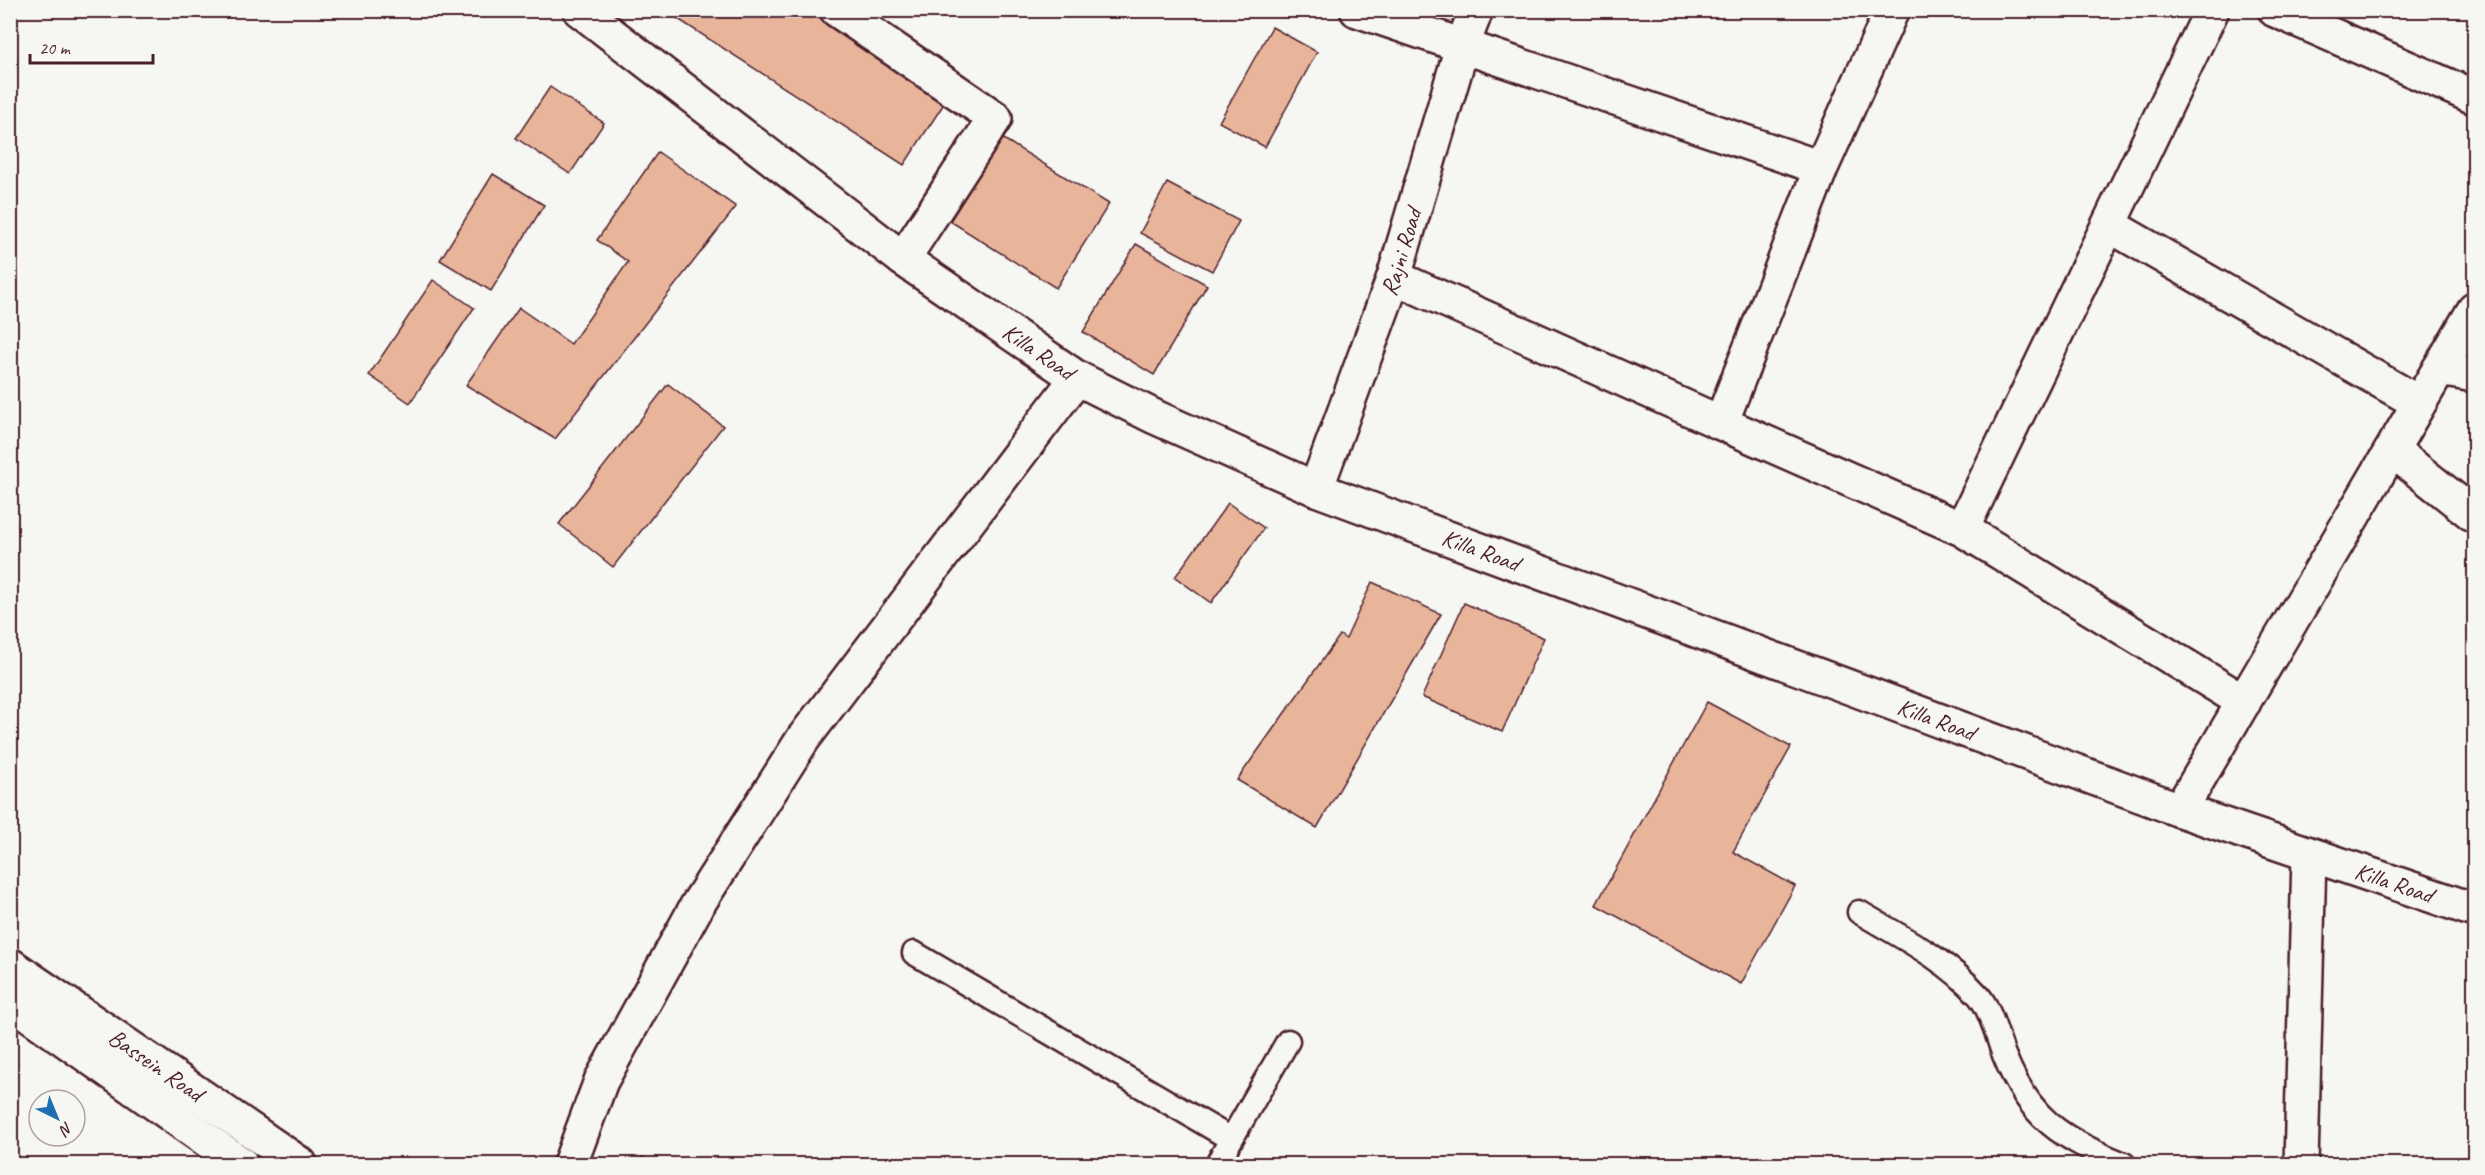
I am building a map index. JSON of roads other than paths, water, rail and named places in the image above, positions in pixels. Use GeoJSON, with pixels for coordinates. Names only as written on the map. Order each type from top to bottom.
{"type":"FeatureCollection","features":[{"type":"Feature","properties":{"kind":"street","name":"Killa Road"},"geometry":{"type":"LineString","coordinates":[[580,10],[903,259],[1077,378],[1155,417],[1316,489],[2180,810],[2309,856],[2475,910]]}},
{"type":"Feature","properties":{"kind":"street"},"geometry":{"type":"LineString","coordinates":[[837,10],[995,118],[903,259]]}},
{"type":"Feature","properties":{"kind":"street"},"geometry":{"type":"LineString","coordinates":[[1358,10],[1821,168]]}},
{"type":"Feature","properties":{"kind":"street","name":"Rajni Road"},"geometry":{"type":"LineString","coordinates":[[1316,489],[1394,276],[1462,47],[1476,10]]}},
{"type":"Feature","properties":{"kind":"street"},"geometry":{"type":"LineString","coordinates":[[1720,423],[1821,168],[1892,10]]}},
{"type":"Feature","properties":{"kind":"street"},"geometry":{"type":"LineString","coordinates":[[1962,529],[2212,10]]}},
{"type":"Feature","properties":{"kind":"street"},"geometry":{"type":"LineString","coordinates":[[2275,10],[2475,97]]}},
{"type":"Feature","properties":{"kind":"street"},"geometry":{"type":"LineString","coordinates":[[2109,225],[2420,403]]}},
{"type":"Feature","properties":{"kind":"street"},"geometry":{"type":"LineString","coordinates":[[1394,276],[1962,529],[2244,702]]}},
{"type":"Feature","properties":{"kind":"street"},"geometry":{"type":"LineString","coordinates":[[2180,810],[2475,310]]}},
{"type":"Feature","properties":{"kind":"street"},"geometry":{"type":"LineString","coordinates":[[2439,369],[2475,375]]}},
{"type":"Feature","properties":{"kind":"street"},"geometry":{"type":"LineString","coordinates":[[570,1164],[601,1081],[698,904],[803,739],[1077,378]]}},
{"type":"Feature","properties":{"kind":"street"},"geometry":{"type":"LineString","coordinates":[[2392,450],[2475,515]]}},
{"type":"Feature","properties":{"kind":"street"},"geometry":{"type":"LineString","coordinates":[[2301,1164],[2309,856]]}},
{"type":"Feature","properties":{"kind":"street","name":"Bassein Road"},"geometry":{"type":"LineString","coordinates":[[10,965],[300,1164]]}},
{"type":"Feature","properties":{"kind":"street","name":"Bassein Road"},"geometry":{"type":"LineString","coordinates":[[10,1001],[241,1164]]}},
{"type":"Feature","properties":{"kind":"lane"},"geometry":{"type":"LineString","coordinates":[[1859,912],[1936,958],[1980,997],[2016,1086],[2042,1120],[2087,1149],[2124,1164]]}},
{"type":"Feature","properties":{"kind":"lane"},"geometry":{"type":"LineString","coordinates":[[914,953],[1232,1139]]}},
{"type":"Feature","properties":{"kind":"lane"},"geometry":{"type":"LineString","coordinates":[[1217,1164],[1288,1041]]}}]}
